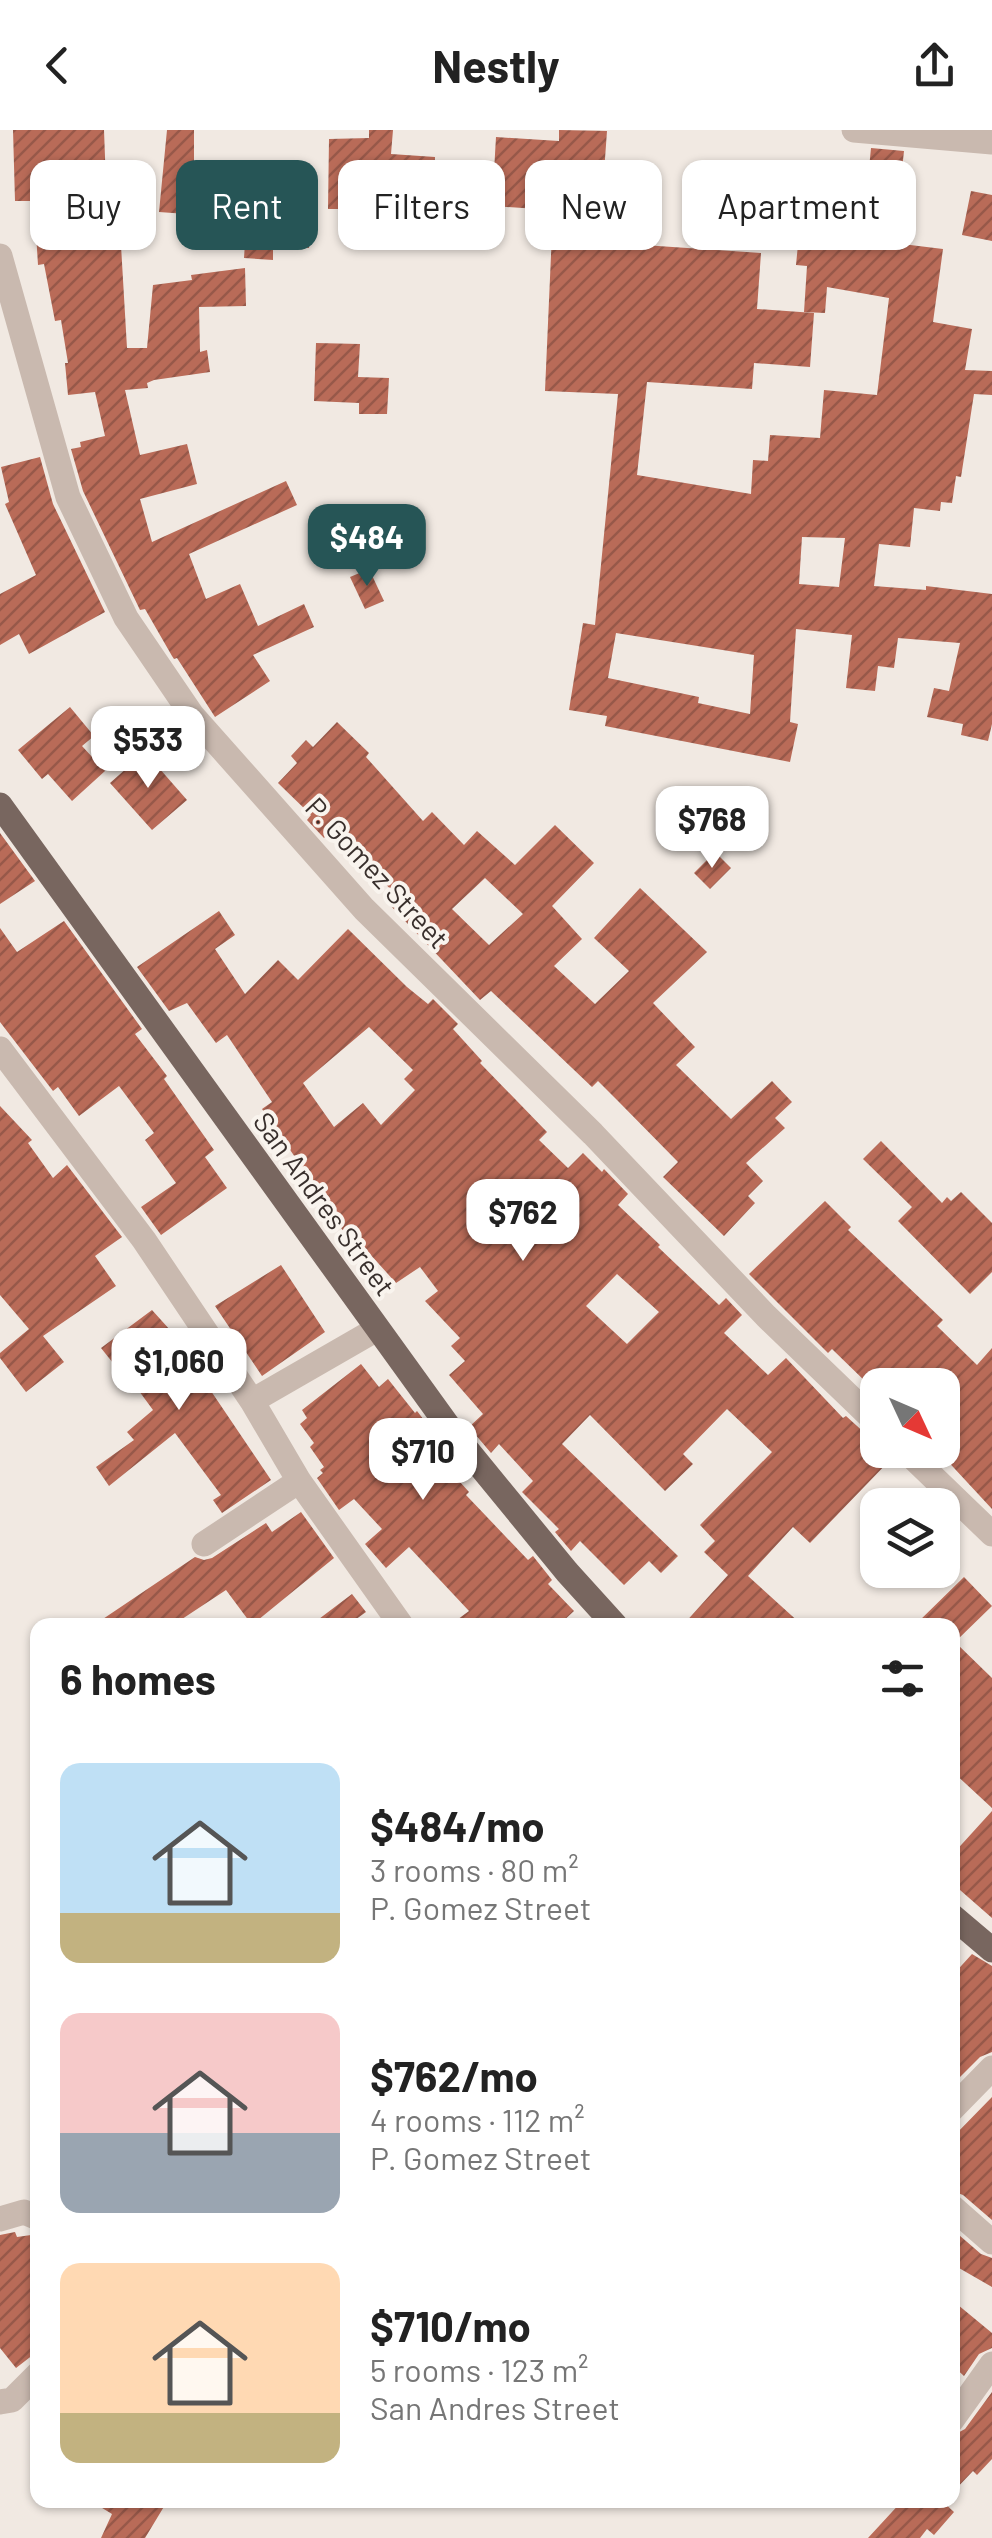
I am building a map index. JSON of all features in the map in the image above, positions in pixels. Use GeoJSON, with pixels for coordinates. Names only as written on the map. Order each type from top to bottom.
{"type":"FeatureCollection","features":[{"type":"Feature","properties":{"kind":"main road","name":"San Andres Street"},"geometry":{"type":"LineString","coordinates":[[0,806],[454,1434],[608,1618]]}},
{"type":"Feature","properties":{"kind":"main road"},"geometry":{"type":"LineString","coordinates":[[960,1923],[992,1950]]}},
{"type":"Feature","properties":{"kind":"street"},"geometry":{"type":"LineString","coordinates":[[854,130],[992,142]]}},
{"type":"Feature","properties":{"kind":"street","name":"P. Gomez Street"},"geometry":{"type":"LineString","coordinates":[[0,256],[68,498],[126,618],[192,715],[364,909],[593,1134],[766,1316],[860,1407]]}},
{"type":"Feature","properties":{"kind":"street"},"geometry":{"type":"LineString","coordinates":[[0,1049],[144,1240],[252,1401],[300,1481],[395,1618]]}},
{"type":"Feature","properties":{"kind":"street"},"geometry":{"type":"LineString","coordinates":[[252,1401],[377,1329]]}},
{"type":"Feature","properties":{"kind":"street"},"geometry":{"type":"LineString","coordinates":[[924,1468],[992,1534]]}},
{"type":"Feature","properties":{"kind":"street"},"geometry":{"type":"LineString","coordinates":[[204,1544],[300,1481]]}},
{"type":"Feature","properties":{"kind":"street"},"geometry":{"type":"LineString","coordinates":[[960,2101],[992,2068]]}},
{"type":"Feature","properties":{"kind":"street"},"geometry":{"type":"LineString","coordinates":[[0,2219],[24,2212],[30,2215]]}},
{"type":"Feature","properties":{"kind":"street"},"geometry":{"type":"LineString","coordinates":[[960,2214],[992,2242]]}},
{"type":"Feature","properties":{"kind":"street"},"geometry":{"type":"LineString","coordinates":[[960,2409],[992,2364]]}},
{"type":"Feature","properties":{"kind":"street"},"geometry":{"type":"LineString","coordinates":[[0,2402],[12,2400],[30,2382]]}},
{"type":"Feature","properties":{"kind":"building"},"geometry":{"type":"Polygon","coordinates":[[[13,130],[104,130],[105,160],[30,160],[30,201],[15,201],[13,130]]]}},
{"type":"Feature","properties":{"kind":"building"},"geometry":{"type":"Polygon","coordinates":[[[167,130],[194,130],[194,160],[176,160],[176,213],[159,212],[167,130]]]}},
{"type":"Feature","properties":{"kind":"building"},"geometry":{"type":"Polygon","coordinates":[[[369,130],[393,130],[391,154],[435,160],[338,160],[338,209],[328,209],[329,139],[369,138],[369,130]]]}},
{"type":"Feature","properties":{"kind":"building"},"geometry":{"type":"Polygon","coordinates":[[[559,130],[607,131],[605,160],[525,160],[525,208],[505,207],[505,160],[495,160],[496,137],[559,141],[559,130]]]}},
{"type":"Feature","properties":{"kind":"building"},"geometry":{"type":"Polygon","coordinates":[[[871,148],[904,151],[903,160],[870,160],[871,148]]]}},
{"type":"Feature","properties":{"kind":"building"},"geometry":{"type":"Polygon","coordinates":[[[971,191],[992,195],[992,241],[962,235],[971,191]]]}},
{"type":"Feature","properties":{"kind":"building"},"geometry":{"type":"Polygon","coordinates":[[[662,246],[761,253],[757,309],[814,313],[810,367],[754,363],[752,389],[647,382],[637,475],[751,494],[753,460],[768,461],[770,435],[820,438],[824,390],[877,395],[889,298],[827,287],[825,313],[804,312],[807,266],[796,265],[797,250],[916,250],[916,246],[943,249],[933,322],[972,329],[965,370],[992,371],[992,395],[974,394],[961,477],[956,476],[952,503],[941,502],[940,511],[914,508],[910,547],[879,544],[874,586],[926,590],[926,586],[992,594],[992,724],[988,741],[961,735],[963,724],[927,717],[934,688],[949,691],[960,643],[898,638],[894,668],[878,666],[875,691],[846,688],[852,635],[796,629],[790,722],[798,724],[790,762],[605,726],[607,716],[569,710],[583,623],[595,625],[618,394],[545,391],[551,250],[662,250],[662,246]],[[802,537],[799,584],[839,587],[845,538],[802,537]],[[616,633],[608,678],[699,697],[698,703],[750,714],[754,655],[616,633]]]}},
{"type":"Feature","properties":{"kind":"building"},"geometry":{"type":"Polygon","coordinates":[[[37,250],[121,250],[127,348],[147,348],[153,285],[245,268],[246,306],[199,307],[200,352],[207,350],[210,372],[154,380],[147,383],[148,388],[125,390],[140,455],[187,444],[197,484],[140,499],[152,542],[286,481],[297,505],[189,554],[206,599],[240,584],[258,626],[304,604],[314,627],[253,655],[270,681],[215,717],[145,609],[140,610],[83,491],[71,449],[81,447],[80,442],[105,436],[95,392],[68,395],[61,320],[55,321],[44,264],[38,265],[37,250]]]}},
{"type":"Feature","properties":{"kind":"building"},"geometry":{"type":"Polygon","coordinates":[[[245,250],[273,250],[273,260],[244,258],[245,250]]]}},
{"type":"Feature","properties":{"kind":"building"},"geometry":{"type":"Polygon","coordinates":[[[316,343],[360,344],[358,377],[389,378],[387,414],[359,414],[359,403],[314,401],[316,343]]]}},
{"type":"Feature","properties":{"kind":"building"},"geometry":{"type":"Polygon","coordinates":[[[40,457],[53,504],[105,612],[29,654],[19,634],[0,645],[0,594],[36,575],[5,504],[9,502],[1,467],[40,457]]]}},
{"type":"Feature","properties":{"kind":"building"},"geometry":{"type":"Polygon","coordinates":[[[369,569],[384,601],[365,609],[350,577],[369,569]]]}},
{"type":"Feature","properties":{"kind":"building"},"geometry":{"type":"Polygon","coordinates":[[[70,707],[94,736],[82,746],[105,771],[72,801],[48,774],[42,779],[18,750],[70,707]]]}},
{"type":"Feature","properties":{"kind":"building"},"geometry":{"type":"Polygon","coordinates":[[[337,722],[369,753],[366,757],[423,821],[432,812],[464,845],[477,831],[515,865],[555,825],[594,863],[552,906],[582,939],[554,966],[595,1004],[629,971],[594,938],[640,888],[707,952],[653,1003],[695,1047],[676,1065],[731,1119],[772,1081],[792,1102],[775,1118],[785,1128],[746,1163],[763,1181],[748,1196],[755,1203],[724,1236],[663,1177],[678,1162],[598,1081],[592,1087],[491,991],[480,1000],[389,904],[397,897],[334,828],[324,838],[307,820],[311,815],[278,783],[297,763],[291,756],[306,740],[313,747],[337,722]],[[485,878],[452,909],[489,945],[523,914],[485,878]]]}},
{"type":"Feature","properties":{"kind":"building"},"geometry":{"type":"Polygon","coordinates":[[[145,752],[187,800],[152,830],[110,783],[145,752]]]}},
{"type":"Feature","properties":{"kind":"building"},"geometry":{"type":"Polygon","coordinates":[[[0,833],[35,881],[0,904],[0,833]]]}},
{"type":"Feature","properties":{"kind":"building"},"geometry":{"type":"Polygon","coordinates":[[[715,852],[731,868],[710,889],[694,873],[715,852]]]}},
{"type":"Feature","properties":{"kind":"building"},"geometry":{"type":"Polygon","coordinates":[[[219,911],[235,935],[215,949],[245,994],[278,960],[298,980],[348,929],[407,987],[428,1004],[433,999],[458,1024],[453,1029],[547,1132],[539,1140],[568,1168],[583,1153],[602,1172],[604,1169],[628,1194],[618,1205],[719,1305],[726,1298],[742,1315],[724,1333],[768,1375],[786,1358],[843,1418],[846,1416],[860,1429],[860,1468],[882,1468],[810,1543],[793,1527],[748,1576],[794,1618],[689,1618],[728,1575],[704,1552],[715,1541],[700,1525],[772,1452],[727,1409],[683,1454],[693,1464],[665,1491],[590,1415],[562,1444],[678,1556],[661,1573],[649,1561],[624,1585],[580,1541],[571,1551],[555,1532],[559,1529],[522,1492],[533,1481],[499,1444],[491,1453],[469,1427],[483,1414],[449,1375],[465,1361],[451,1346],[460,1338],[425,1301],[438,1291],[420,1267],[396,1283],[352,1234],[349,1238],[303,1180],[308,1176],[262,1109],[272,1102],[227,1035],[216,1043],[187,1003],[169,1011],[137,967],[219,911]],[[369,1027],[303,1083],[334,1127],[363,1103],[381,1125],[415,1090],[404,1079],[413,1070],[369,1027]],[[617,1274],[586,1306],[627,1344],[659,1312],[617,1274]]]}},
{"type":"Feature","properties":{"kind":"building"},"geometry":{"type":"Polygon","coordinates":[[[64,921],[142,1029],[135,1034],[214,1150],[205,1157],[227,1188],[161,1235],[141,1207],[176,1183],[145,1140],[154,1133],[119,1086],[79,1116],[58,1087],[53,1091],[0,1022],[0,928],[17,952],[64,921]]]}},
{"type":"Feature","properties":{"kind":"building"},"geometry":{"type":"Polygon","coordinates":[[[0,1106],[32,1140],[28,1143],[53,1178],[67,1165],[122,1237],[95,1256],[116,1286],[43,1336],[64,1362],[26,1392],[0,1358],[0,1353],[29,1329],[0,1295],[0,1106]]]}},
{"type":"Feature","properties":{"kind":"building"},"geometry":{"type":"Polygon","coordinates":[[[881,1141],[942,1203],[961,1192],[992,1223],[992,1272],[970,1294],[898,1221],[912,1207],[863,1159],[881,1141]]]}},
{"type":"Feature","properties":{"kind":"building"},"geometry":{"type":"Polygon","coordinates":[[[825,1201],[851,1227],[848,1230],[943,1320],[937,1326],[977,1365],[992,1348],[992,1509],[954,1468],[960,1468],[960,1368],[860,1368],[860,1376],[832,1349],[828,1353],[749,1274],[825,1201]]]}},
{"type":"Feature","properties":{"kind":"building"},"geometry":{"type":"Polygon","coordinates":[[[281,1265],[325,1332],[262,1376],[215,1306],[281,1265]]]}},
{"type":"Feature","properties":{"kind":"building"},"geometry":{"type":"Polygon","coordinates":[[[152,1310],[189,1351],[186,1354],[271,1480],[222,1513],[213,1500],[221,1495],[175,1433],[109,1486],[96,1467],[134,1440],[127,1432],[153,1410],[101,1348],[152,1310]]]}},
{"type":"Feature","properties":{"kind":"building"},"geometry":{"type":"Polygon","coordinates":[[[361,1364],[379,1387],[388,1379],[467,1476],[460,1482],[469,1492],[466,1495],[528,1560],[533,1556],[552,1580],[548,1584],[574,1611],[566,1618],[460,1618],[469,1611],[409,1547],[386,1568],[365,1544],[382,1529],[354,1499],[339,1510],[317,1478],[324,1467],[300,1424],[307,1418],[302,1410],[361,1364]]]}},
{"type":"Feature","properties":{"kind":"building"},"geometry":{"type":"Polygon","coordinates":[[[301,1512],[334,1558],[261,1618],[247,1618],[226,1590],[184,1618],[104,1618],[195,1557],[212,1558],[266,1523],[272,1532],[301,1512]]]}},
{"type":"Feature","properties":{"kind":"building"},"geometry":{"type":"Polygon","coordinates":[[[964,1577],[992,1606],[960,1637],[960,1618],[922,1618],[953,1588],[960,1588],[964,1577]]]}},
{"type":"Feature","properties":{"kind":"building"},"geometry":{"type":"Polygon","coordinates":[[[352,1594],[366,1612],[358,1618],[320,1618],[352,1594]]]}},
{"type":"Feature","properties":{"kind":"building"},"geometry":{"type":"Polygon","coordinates":[[[960,1647],[992,1678],[992,1808],[960,1778],[960,1647]]]}},
{"type":"Feature","properties":{"kind":"building"},"geometry":{"type":"Polygon","coordinates":[[[992,1811],[992,1918],[960,1890],[960,1846],[992,1811]]]}},
{"type":"Feature","properties":{"kind":"building"},"geometry":{"type":"Polygon","coordinates":[[[972,1954],[992,1966],[992,2052],[980,2057],[960,2077],[960,1967],[972,1954]]]}},
{"type":"Feature","properties":{"kind":"building"},"geometry":{"type":"Polygon","coordinates":[[[992,2097],[992,2220],[960,2194],[960,2130],[992,2097]]]}},
{"type":"Feature","properties":{"kind":"building"},"geometry":{"type":"Polygon","coordinates":[[[15,2232],[17,2237],[30,2235],[30,2357],[16,2368],[0,2348],[0,2235],[15,2232]]]}},
{"type":"Feature","properties":{"kind":"building"},"geometry":{"type":"Polygon","coordinates":[[[960,2236],[992,2258],[992,2287],[960,2269],[960,2236]]]}},
{"type":"Feature","properties":{"kind":"building"},"geometry":{"type":"Polygon","coordinates":[[[960,2307],[992,2333],[992,2348],[979,2354],[964,2376],[960,2372],[960,2307]]]}},
{"type":"Feature","properties":{"kind":"building"},"geometry":{"type":"Polygon","coordinates":[[[992,2392],[992,2459],[977,2475],[973,2471],[960,2485],[960,2432],[992,2392]]]}},
{"type":"Feature","properties":{"kind":"building"},"geometry":{"type":"Polygon","coordinates":[[[102,2508],[163,2508],[145,2538],[101,2538],[112,2514],[102,2508]]]}},
{"type":"Feature","properties":{"kind":"building"},"geometry":{"type":"Polygon","coordinates":[[[896,2508],[950,2508],[954,2512],[934,2535],[927,2529],[920,2538],[868,2538],[896,2508]]]}}]}
